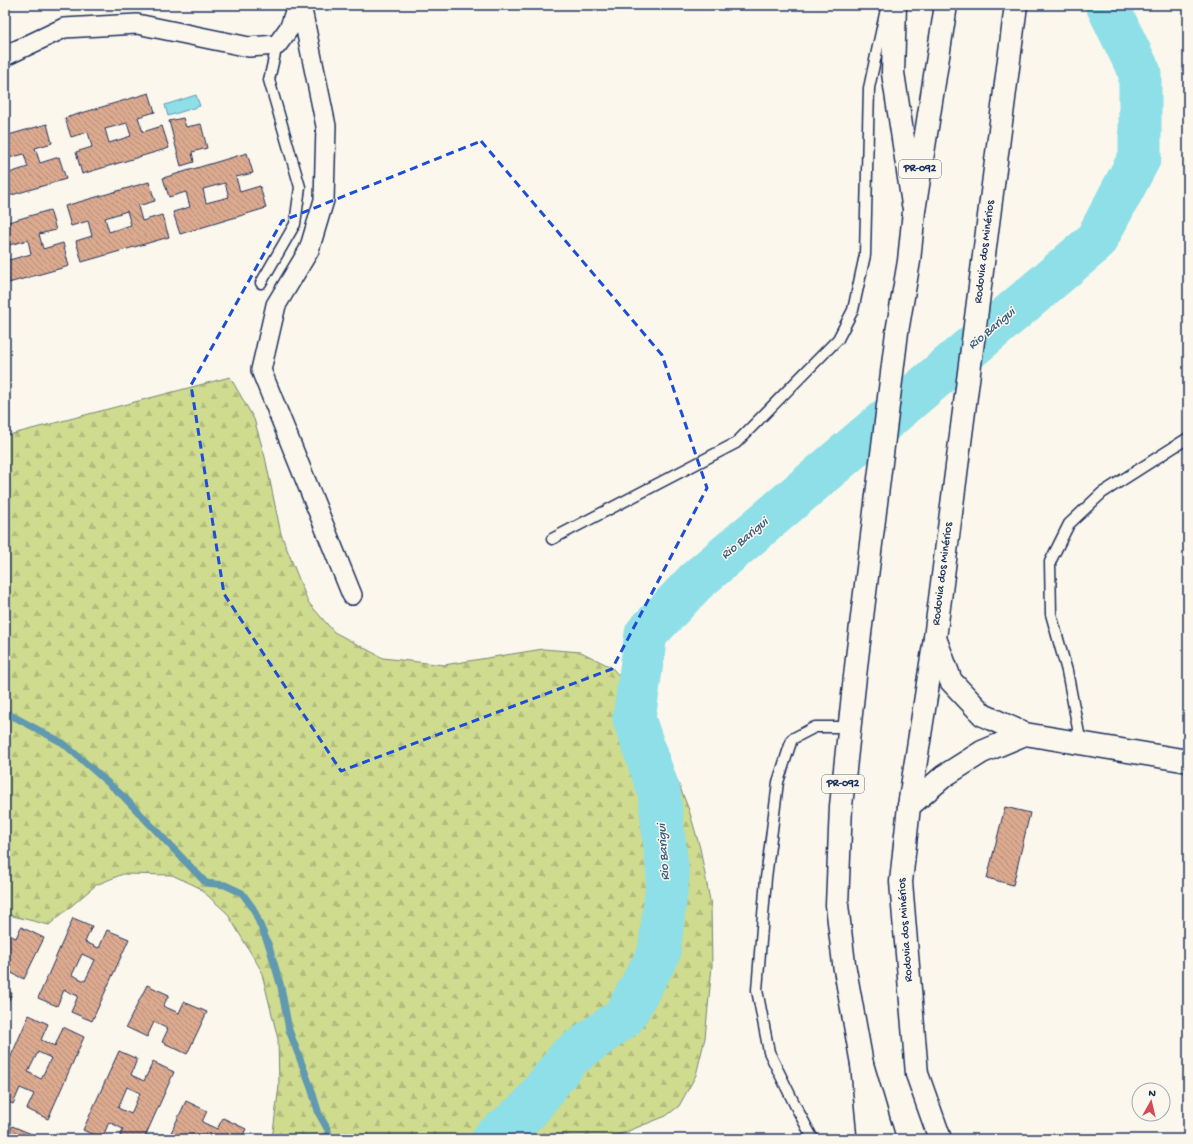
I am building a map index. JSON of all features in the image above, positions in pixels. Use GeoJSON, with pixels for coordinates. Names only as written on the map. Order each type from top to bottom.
{"type":"FeatureCollection","features":[{"type":"Feature","properties":{"kind":"main road"},"geometry":{"type":"LineString","coordinates":[[895,5],[893,73],[914,211]]}},
{"type":"Feature","properties":{"kind":"main road","name":"PR-092"},"geometry":{"type":"LineString","coordinates":[[884,1139],[862,1064],[844,964],[837,905],[841,806],[875,504],[897,332],[909,261],[914,211],[946,5]]}},
{"type":"Feature","properties":{"kind":"main road","name":"Rodovia dos Minérios"},"geometry":{"type":"LineString","coordinates":[[940,1139],[917,1074],[901,882],[909,806],[935,638],[1016,5]]}},
{"type":"Feature","properties":{"kind":"main road"},"geometry":{"type":"LineString","coordinates":[[935,638],[951,681],[983,715],[1025,734],[1188,761]]}},
{"type":"Feature","properties":{"kind":"main road"},"geometry":{"type":"LineString","coordinates":[[909,806],[944,776],[982,752],[1025,734]]}},
{"type":"Feature","properties":{"kind":"main road"},"geometry":{"type":"LineString","coordinates":[[862,1064],[869,1139]]}},
{"type":"Feature","properties":{"kind":"street"},"geometry":{"type":"LineString","coordinates":[[5,56],[64,28],[137,24],[249,47],[277,46],[290,27],[297,5]]}},
{"type":"Feature","properties":{"kind":"street"},"geometry":{"type":"LineString","coordinates":[[301,5],[326,126],[324,200],[309,250],[276,305],[261,370],[352,595]]}},
{"type":"Feature","properties":{"kind":"lane"},"geometry":{"type":"LineString","coordinates":[[552,539],[736,443],[793,387],[838,339],[853,310],[866,255],[869,88],[887,5]]}},
{"type":"Feature","properties":{"kind":"lane"},"geometry":{"type":"LineString","coordinates":[[261,283],[295,224],[300,187],[269,80],[277,46]]}},
{"type":"Feature","properties":{"kind":"lane"},"geometry":{"type":"LineString","coordinates":[[1081,744],[1067,671],[1052,614],[1050,562],[1068,524],[1102,493],[1188,438]]}},
{"type":"Feature","properties":{"kind":"lane"},"geometry":{"type":"LineString","coordinates":[[813,1139],[794,1105],[769,1052],[757,990],[766,878],[778,782],[792,739],[815,728],[849,727]]}},
{"type":"Feature","properties":{"kind":"highlighted area"},"geometry":{"type":"Polygon","coordinates":[[[481,141],[662,355],[707,488],[612,669],[341,771],[224,594],[191,385],[282,221],[481,141]]]}},
{"type":"Feature","properties":{"kind":"green space"},"geometry":{"type":"Polygon","coordinates":[[[230,377],[254,419],[265,457],[281,534],[308,602],[334,632],[383,658],[444,665],[543,649],[581,652],[611,667],[628,685],[663,745],[689,810],[700,848],[711,906],[712,966],[705,1038],[696,1075],[679,1106],[666,1116],[608,1139],[272,1139],[279,1086],[278,1039],[261,970],[227,913],[198,887],[172,875],[123,874],[96,885],[49,925],[5,914],[5,436],[230,377]]]}},
{"type":"Feature","properties":{"kind":"water"},"geometry":{"type":"Polygon","coordinates":[[[196,95],[200,106],[168,116],[165,105],[196,95]]]}},
{"type":"Feature","properties":{"kind":"building"},"geometry":{"type":"Polygon","coordinates":[[[149,93],[155,112],[138,117],[143,132],[162,126],[169,148],[82,174],[76,152],[92,147],[88,132],[71,137],[65,118],[149,93]],[[127,123],[105,129],[109,143],[131,136],[127,123]]]}},
{"type":"Feature","properties":{"kind":"building"},"geometry":{"type":"Polygon","coordinates":[[[183,118],[186,127],[201,124],[207,148],[192,152],[194,162],[181,166],[169,121],[183,118]]]}},
{"type":"Feature","properties":{"kind":"building"},"geometry":{"type":"Polygon","coordinates":[[[47,124],[52,143],[35,148],[40,163],[59,157],[66,179],[5,197],[5,171],[6,174],[28,167],[24,154],[5,159],[5,136],[47,124]]]}},
{"type":"Feature","properties":{"kind":"building"},"geometry":{"type":"Polygon","coordinates":[[[247,153],[253,173],[236,177],[240,192],[260,186],[266,208],[180,234],[173,212],[190,207],[186,192],[169,197],[163,178],[247,153]],[[225,183],[203,189],[206,203],[229,197],[225,183]]]}},
{"type":"Feature","properties":{"kind":"building"},"geometry":{"type":"Polygon","coordinates":[[[149,182],[155,201],[138,206],[142,221],[162,215],[169,237],[82,262],[76,241],[92,236],[88,221],[71,226],[65,206],[149,182]],[[127,211],[105,218],[109,232],[131,225],[127,211]]]}},
{"type":"Feature","properties":{"kind":"building"},"geometry":{"type":"Polygon","coordinates":[[[50,210],[56,230],[39,234],[43,249],[63,243],[69,266],[5,284],[5,246],[5,223],[50,210]],[[28,240],[5,246],[9,260],[31,254],[28,240]]]}},
{"type":"Feature","properties":{"kind":"building"},"geometry":{"type":"Polygon","coordinates":[[[1005,807],[1030,813],[1013,885],[987,878],[1005,807]]]}},
{"type":"Feature","properties":{"kind":"building"},"geometry":{"type":"Polygon","coordinates":[[[73,918],[92,926],[85,942],[99,948],[107,930],[129,939],[92,1021],[71,1012],[78,996],[64,990],[57,1006],[38,998],[73,918]],[[82,954],[72,975],[85,981],[95,960],[82,954]]]}},
{"type":"Feature","properties":{"kind":"building"},"geometry":{"type":"Polygon","coordinates":[[[21,927],[44,938],[24,979],[5,970],[5,933],[16,938],[21,927]]]}},
{"type":"Feature","properties":{"kind":"building"},"geometry":{"type":"Polygon","coordinates":[[[147,985],[169,995],[163,1006],[179,1013],[184,1002],[207,1012],[187,1054],[162,1042],[168,1029],[154,1022],[147,1037],[126,1027],[147,985]]]}},
{"type":"Feature","properties":{"kind":"building"},"geometry":{"type":"Polygon","coordinates":[[[5,990],[12,993],[5,1009],[5,990]]]}},
{"type":"Feature","properties":{"kind":"building"},"geometry":{"type":"Polygon","coordinates":[[[29,1015],[48,1024],[41,1040],[55,1046],[63,1027],[84,1037],[48,1119],[27,1109],[34,1094],[20,1088],[13,1104],[5,1100],[5,1070],[29,1015]],[[38,1052],[28,1072],[41,1079],[51,1058],[38,1052]]]}},
{"type":"Feature","properties":{"kind":"building"},"geometry":{"type":"Polygon","coordinates":[[[119,1051],[137,1059],[131,1075],[144,1081],[153,1062],[174,1072],[144,1139],[119,1139],[123,1129],[109,1122],[102,1139],[83,1130],[119,1051]],[[127,1087],[118,1108],[131,1114],[140,1093],[127,1087]]]}},
{"type":"Feature","properties":{"kind":"building"},"geometry":{"type":"Polygon","coordinates":[[[186,1101],[207,1111],[202,1122],[217,1129],[223,1118],[246,1129],[241,1139],[168,1139],[186,1101]]]}},
{"type":"Feature","properties":{"kind":"building"},"geometry":{"type":"Polygon","coordinates":[[[12,1126],[34,1135],[32,1139],[7,1139],[12,1126]]]}},
{"type":"Feature","properties":{"kind":"waterway","name":"Rio Barigui"},"geometry":{"type":"LineString","coordinates":[[493,1139],[529,1109],[568,1058],[624,1017],[659,953],[668,876],[659,792],[634,719],[646,634],[695,582],[1095,242],[1140,157],[1140,73],[1107,5]]}},
{"type":"Feature","properties":{"kind":"waterway"},"geometry":{"type":"LineString","coordinates":[[5,712],[63,743],[124,797],[206,883],[225,885],[242,893],[253,908],[269,946],[281,987],[289,1030],[311,1088],[319,1114],[328,1130],[329,1139]]}}]}
